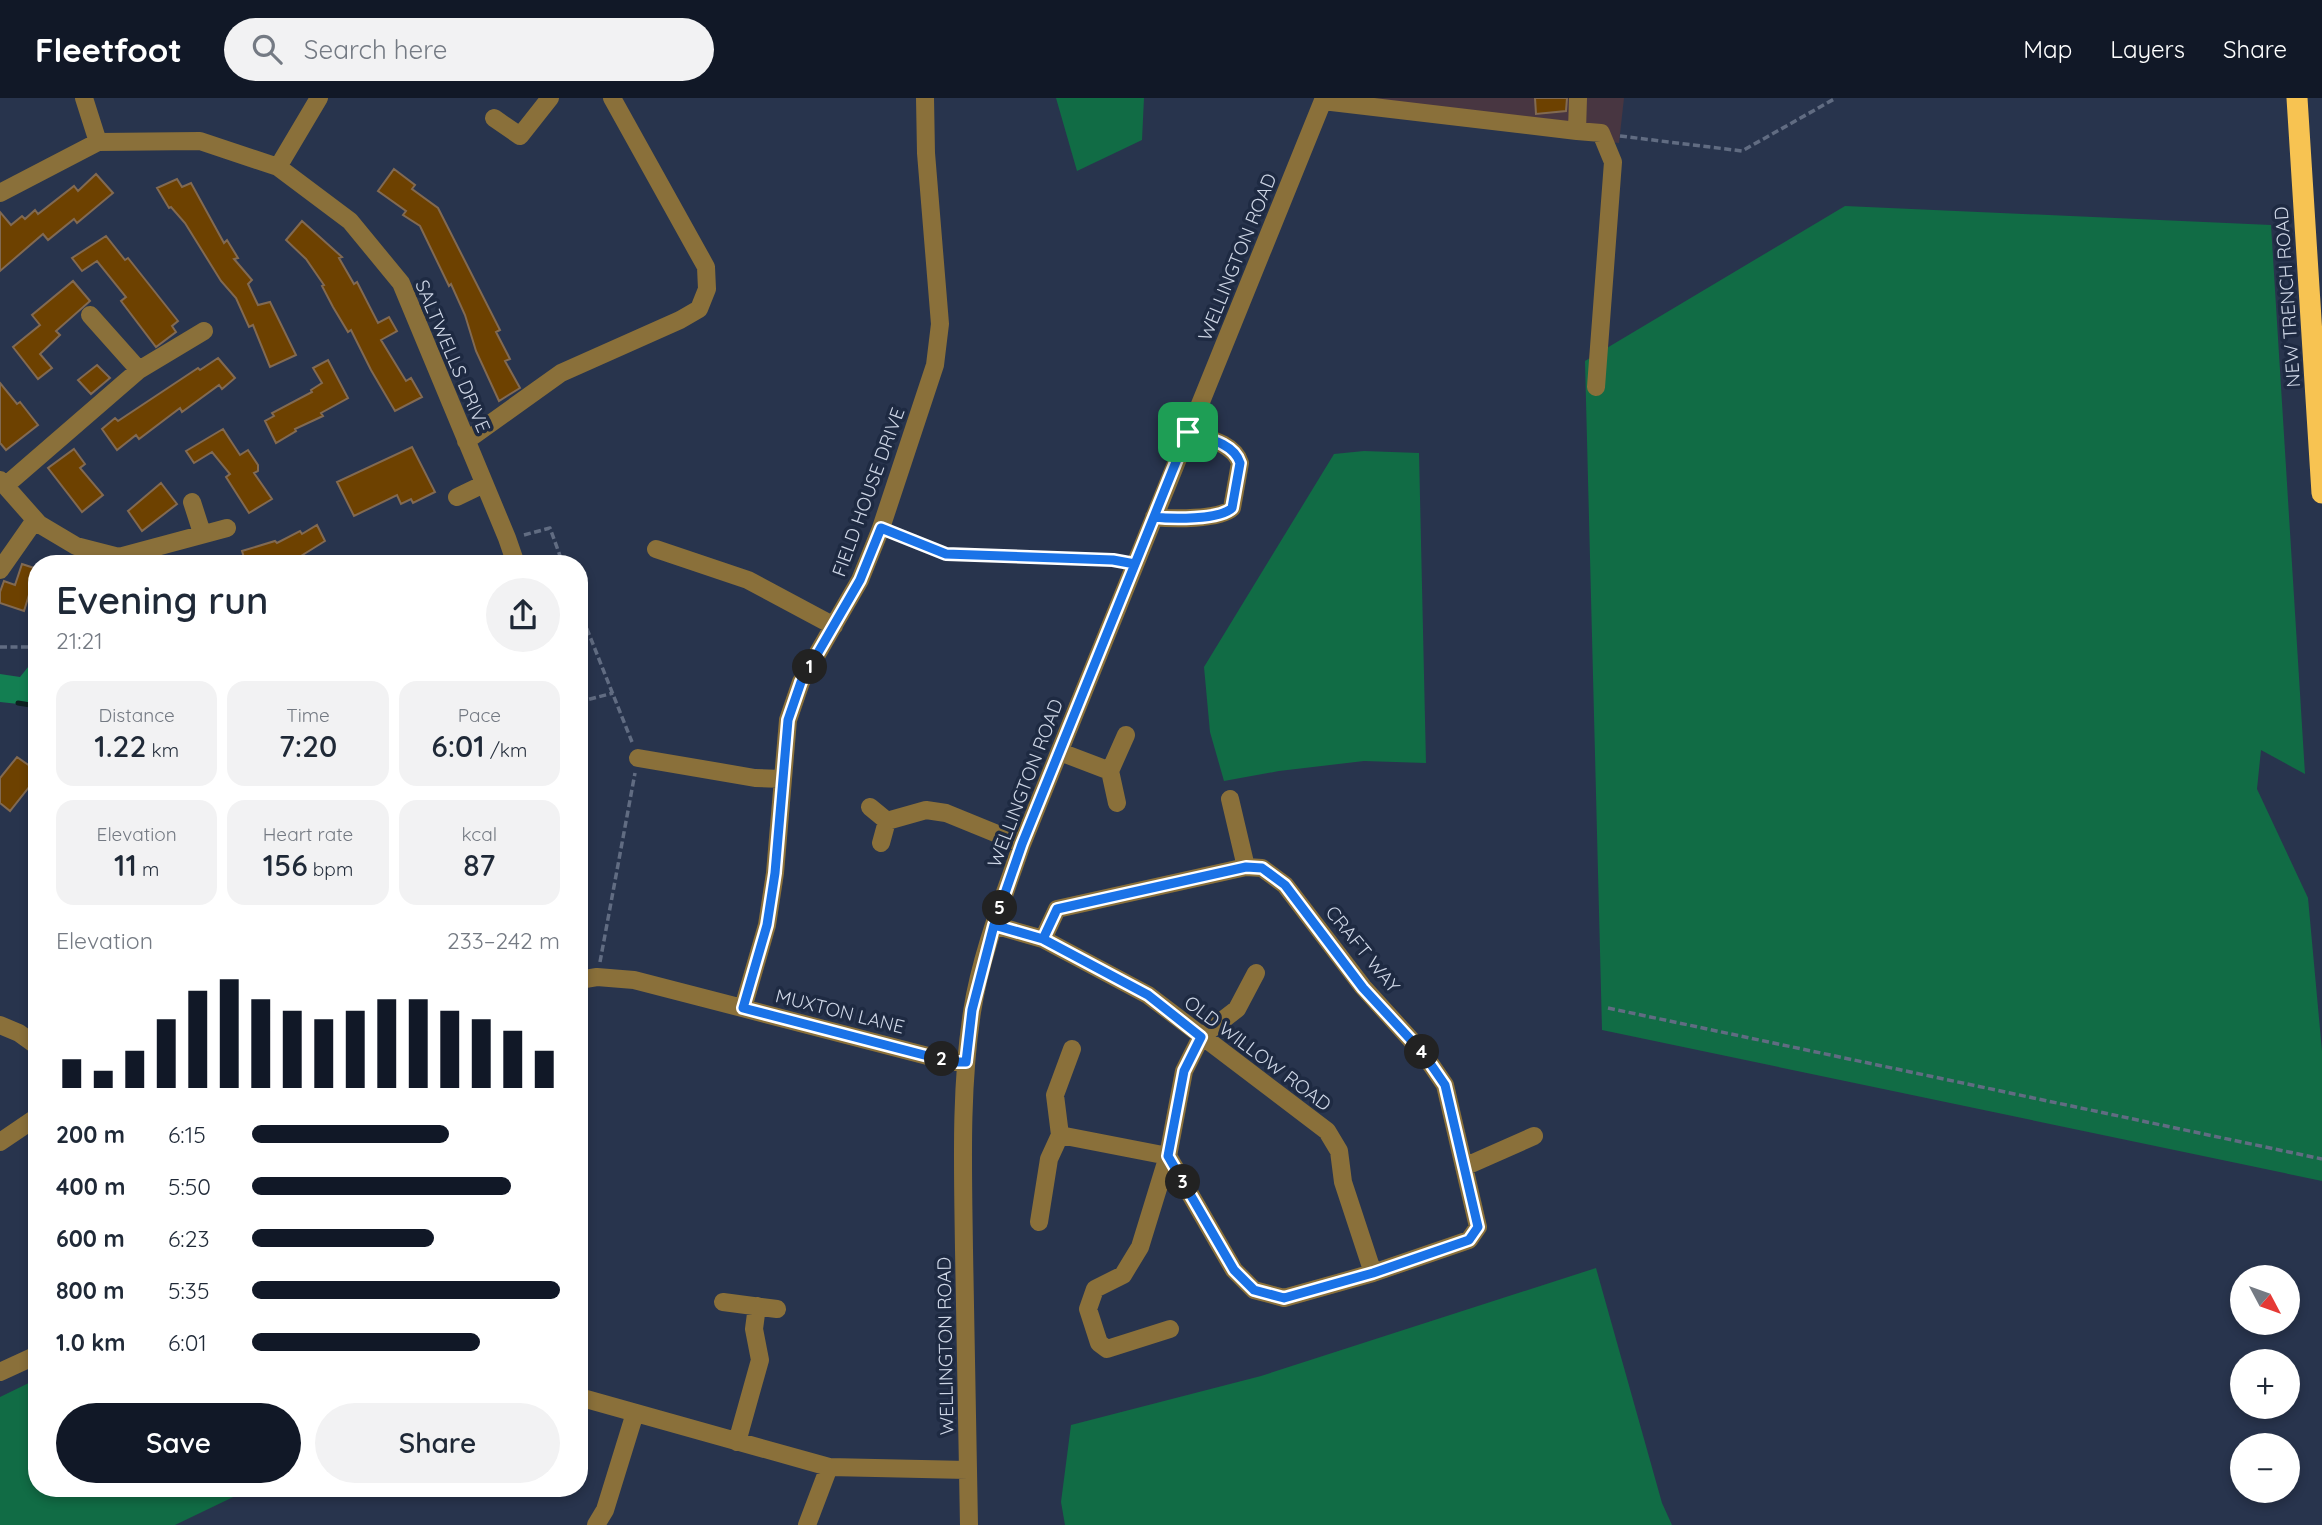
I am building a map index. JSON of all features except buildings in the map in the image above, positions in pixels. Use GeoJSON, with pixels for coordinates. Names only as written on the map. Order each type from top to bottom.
{"type":"FeatureCollection","features":[{"type":"Feature","properties":{"kind":"highway","name":"NEW TRENCH ROAD"},"geometry":{"type":"LineString","coordinates":[[2297,98],[2322,493]]}},
{"type":"Feature","properties":{"kind":"street"},"geometry":{"type":"LineString","coordinates":[[84,98],[98,142]]}},
{"type":"Feature","properties":{"kind":"street"},"geometry":{"type":"LineString","coordinates":[[278,167],[319,98]]}},
{"type":"Feature","properties":{"kind":"street"},"geometry":{"type":"LineString","coordinates":[[494,118],[520,136],[550,98]]}},
{"type":"Feature","properties":{"kind":"street"},"geometry":{"type":"LineString","coordinates":[[466,442],[561,373],[699,309],[707,289],[706,267],[612,98]]}},
{"type":"Feature","properties":{"kind":"street","name":"FIELD HOUSE DRIVE"},"geometry":{"type":"LineString","coordinates":[[743,1008],[767,925],[775,873],[788,720],[801,682],[860,580],[881,528],[935,366],[940,324],[926,153],[925,98]]}},
{"type":"Feature","properties":{"kind":"street"},"geometry":{"type":"LineString","coordinates":[[1430,114],[1446,98]]}},
{"type":"Feature","properties":{"kind":"street"},"geometry":{"type":"LineString","coordinates":[[1577,131],[1578,98]]}},
{"type":"Feature","properties":{"kind":"street"},"geometry":{"type":"LineString","coordinates":[[1324,99],[1601,133],[1613,162],[1596,387]]}},
{"type":"Feature","properties":{"kind":"street","name":"WELLINGTON ROAD"},"geometry":{"type":"LineString","coordinates":[[969,1525],[962,1166],[966,1062],[972,1010],[994,925],[1022,844],[1324,99]]}},
{"type":"Feature","properties":{"kind":"street","name":"SALTWELLS DRIVE"},"geometry":{"type":"LineString","coordinates":[[0,193],[98,142],[200,141],[278,167],[349,221],[401,283],[513,555]]}},
{"type":"Feature","properties":{"kind":"street"},"geometry":{"type":"LineString","coordinates":[[90,315],[139,370]]}},
{"type":"Feature","properties":{"kind":"street"},"geometry":{"type":"LineString","coordinates":[[115,555],[76,546],[35,520],[3,483],[139,370],[204,331]]}},
{"type":"Feature","properties":{"kind":"street"},"geometry":{"type":"LineString","coordinates":[[1154,517],[1171,519],[1220,514],[1232,508],[1240,463],[1238,456],[1233,450],[1188,432]]}},
{"type":"Feature","properties":{"kind":"street"},"geometry":{"type":"LineString","coordinates":[[457,497],[484,484]]}},
{"type":"Feature","properties":{"kind":"street"},"geometry":{"type":"LineString","coordinates":[[192,502],[202,533]]}},
{"type":"Feature","properties":{"kind":"street"},"geometry":{"type":"LineString","coordinates":[[0,570],[35,520]]}},
{"type":"Feature","properties":{"kind":"street"},"geometry":{"type":"LineString","coordinates":[[123,555],[228,528]]}},
{"type":"Feature","properties":{"kind":"street"},"geometry":{"type":"LineString","coordinates":[[656,549],[748,580],[834,626]]}},
{"type":"Feature","properties":{"kind":"street"},"geometry":{"type":"LineString","coordinates":[[1117,803],[1110,771],[1126,735]]}},
{"type":"Feature","properties":{"kind":"street"},"geometry":{"type":"LineString","coordinates":[[1060,752],[1110,771]]}},
{"type":"Feature","properties":{"kind":"street"},"geometry":{"type":"LineString","coordinates":[[638,758],[755,778],[782,779]]}},
{"type":"Feature","properties":{"kind":"street"},"geometry":{"type":"LineString","coordinates":[[994,925],[1043,939],[1057,909],[1246,867],[1230,799]]}},
{"type":"Feature","properties":{"kind":"street"},"geometry":{"type":"LineString","coordinates":[[870,807],[887,821]]}},
{"type":"Feature","properties":{"kind":"street"},"geometry":{"type":"LineString","coordinates":[[887,821],[926,810],[946,813],[1022,844]]}},
{"type":"Feature","properties":{"kind":"street"},"geometry":{"type":"LineString","coordinates":[[881,843],[887,821]]}},
{"type":"Feature","properties":{"kind":"street","name":"CRAFT WAY"},"geometry":{"type":"LineString","coordinates":[[1246,867],[1262,868],[1285,885],[1363,988],[1423,1053],[1445,1085],[1478,1227],[1469,1240],[1373,1273]]}},
{"type":"Feature","properties":{"kind":"street","name":"OLD WILLOW ROAD"},"geometry":{"type":"LineString","coordinates":[[1043,939],[1148,995],[1327,1131],[1339,1151],[1343,1182],[1373,1273]]}},
{"type":"Feature","properties":{"kind":"street"},"geometry":{"type":"LineString","coordinates":[[1170,1329],[1107,1349],[1099,1343],[1088,1309],[1095,1289],[1123,1275],[1140,1247],[1168,1156],[1184,1071],[1201,1037],[1237,1009],[1256,974]]}},
{"type":"Feature","properties":{"kind":"street","name":"MUXTON LANE"},"geometry":{"type":"LineString","coordinates":[[588,979],[634,980],[951,1062],[966,1062]]}},
{"type":"Feature","properties":{"kind":"street"},"geometry":{"type":"LineString","coordinates":[[0,1025],[28,1040]]}},
{"type":"Feature","properties":{"kind":"street"},"geometry":{"type":"LineString","coordinates":[[1039,1223],[1049,1159],[1060,1135],[1055,1095],[1072,1049]]}},
{"type":"Feature","properties":{"kind":"street"},"geometry":{"type":"LineString","coordinates":[[0,1142],[28,1123]]}},
{"type":"Feature","properties":{"kind":"street"},"geometry":{"type":"LineString","coordinates":[[1060,1135],[1168,1156],[1234,1270],[1254,1290],[1284,1298],[1373,1273]]}},
{"type":"Feature","properties":{"kind":"street"},"geometry":{"type":"LineString","coordinates":[[1464,1167],[1534,1136]]}},
{"type":"Feature","properties":{"kind":"street"},"geometry":{"type":"LineString","coordinates":[[723,1302],[777,1309]]}},
{"type":"Feature","properties":{"kind":"street"},"geometry":{"type":"LineString","coordinates":[[737,1442],[760,1360],[754,1329],[757,1306]]}},
{"type":"Feature","properties":{"kind":"street"},"geometry":{"type":"LineString","coordinates":[[0,1372],[28,1360]]}},
{"type":"Feature","properties":{"kind":"street"},"geometry":{"type":"LineString","coordinates":[[588,1400],[829,1467],[968,1470]]}},
{"type":"Feature","properties":{"kind":"street"},"geometry":{"type":"LineString","coordinates":[[596,1525],[605,1510],[635,1413]]}},
{"type":"Feature","properties":{"kind":"street"},"geometry":{"type":"LineString","coordinates":[[807,1525],[829,1467]]}},
{"type":"Feature","properties":{"kind":"path"},"geometry":{"type":"LineString","coordinates":[[1601,133],[1742,151],[1836,98]]}},
{"type":"Feature","properties":{"kind":"path"},"geometry":{"type":"LineString","coordinates":[[507,538],[550,528],[560,555]]}},
{"type":"Feature","properties":{"kind":"path"},"geometry":{"type":"LineString","coordinates":[[881,528],[946,554],[1113,560],[1135,564]]}},
{"type":"Feature","properties":{"kind":"path"},"geometry":{"type":"LineString","coordinates":[[588,631],[638,758],[588,979]]}},
{"type":"Feature","properties":{"kind":"path"},"geometry":{"type":"LineString","coordinates":[[0,647],[28,647]]}},
{"type":"Feature","properties":{"kind":"path"},"geometry":{"type":"LineString","coordinates":[[588,700],[613,693]]}},
{"type":"Feature","properties":{"kind":"path"},"geometry":{"type":"LineString","coordinates":[[1608,1008],[2322,1159]]}},
{"type":"Feature","properties":{"kind":"shaded area"},"geometry":{"type":"Polygon","coordinates":[[[1339,98],[1624,98],[1619,143],[1334,110],[1339,98]]]}},
{"type":"Feature","properties":{"kind":"green space"},"geometry":{"type":"Polygon","coordinates":[[[1056,98],[1144,98],[1142,140],[1077,171],[1056,98]]]}},
{"type":"Feature","properties":{"kind":"green space"},"geometry":{"type":"Polygon","coordinates":[[[1845,206],[2271,225],[2305,774],[2261,750],[2257,789],[2308,898],[2322,1051],[2322,1181],[1602,1030],[1585,361],[1845,206]]]}},
{"type":"Feature","properties":{"kind":"green space"},"geometry":{"type":"Polygon","coordinates":[[[1364,451],[1419,453],[1426,763],[1364,761],[1279,771],[1224,781],[1210,732],[1204,667],[1334,454],[1364,451]]]}},
{"type":"Feature","properties":{"kind":"green space"},"geometry":{"type":"Polygon","coordinates":[[[28,667],[28,705],[0,702],[0,674],[20,677],[28,667]]]}},
{"type":"Feature","properties":{"kind":"green space"},"geometry":{"type":"Polygon","coordinates":[[[1596,1268],[1662,1503],[1672,1525],[1065,1525],[1061,1502],[1071,1425],[1261,1376],[1596,1268]]]}},
{"type":"Feature","properties":{"kind":"green space"},"geometry":{"type":"Polygon","coordinates":[[[28,1383],[28,1497],[233,1497],[175,1525],[0,1525],[0,1397],[28,1383]]]}},
{"type":"Feature","properties":{"kind":"waterway"},"geometry":{"type":"LineString","coordinates":[[18,703],[28,705]]}},
{"type":"Feature","properties":{"kind":"route"},"geometry":{"type":"LineString","coordinates":[[1188,432],[1135,564],[1113,560],[946,554],[881,528],[860,580],[801,682],[788,720],[775,873],[767,925],[743,1008],[951,1062],[966,1062],[972,1010],[994,925],[1043,939],[1148,995],[1201,1037],[1184,1071],[1168,1156],[1234,1270],[1254,1290],[1284,1298],[1373,1273],[1469,1240],[1478,1227],[1445,1085],[1423,1053],[1363,988],[1285,885],[1262,868],[1246,867],[1057,909],[1043,939],[994,925],[1022,844],[1154,517],[1171,519],[1220,514],[1232,508],[1240,463],[1238,456],[1233,450],[1188,432]]}}]}
